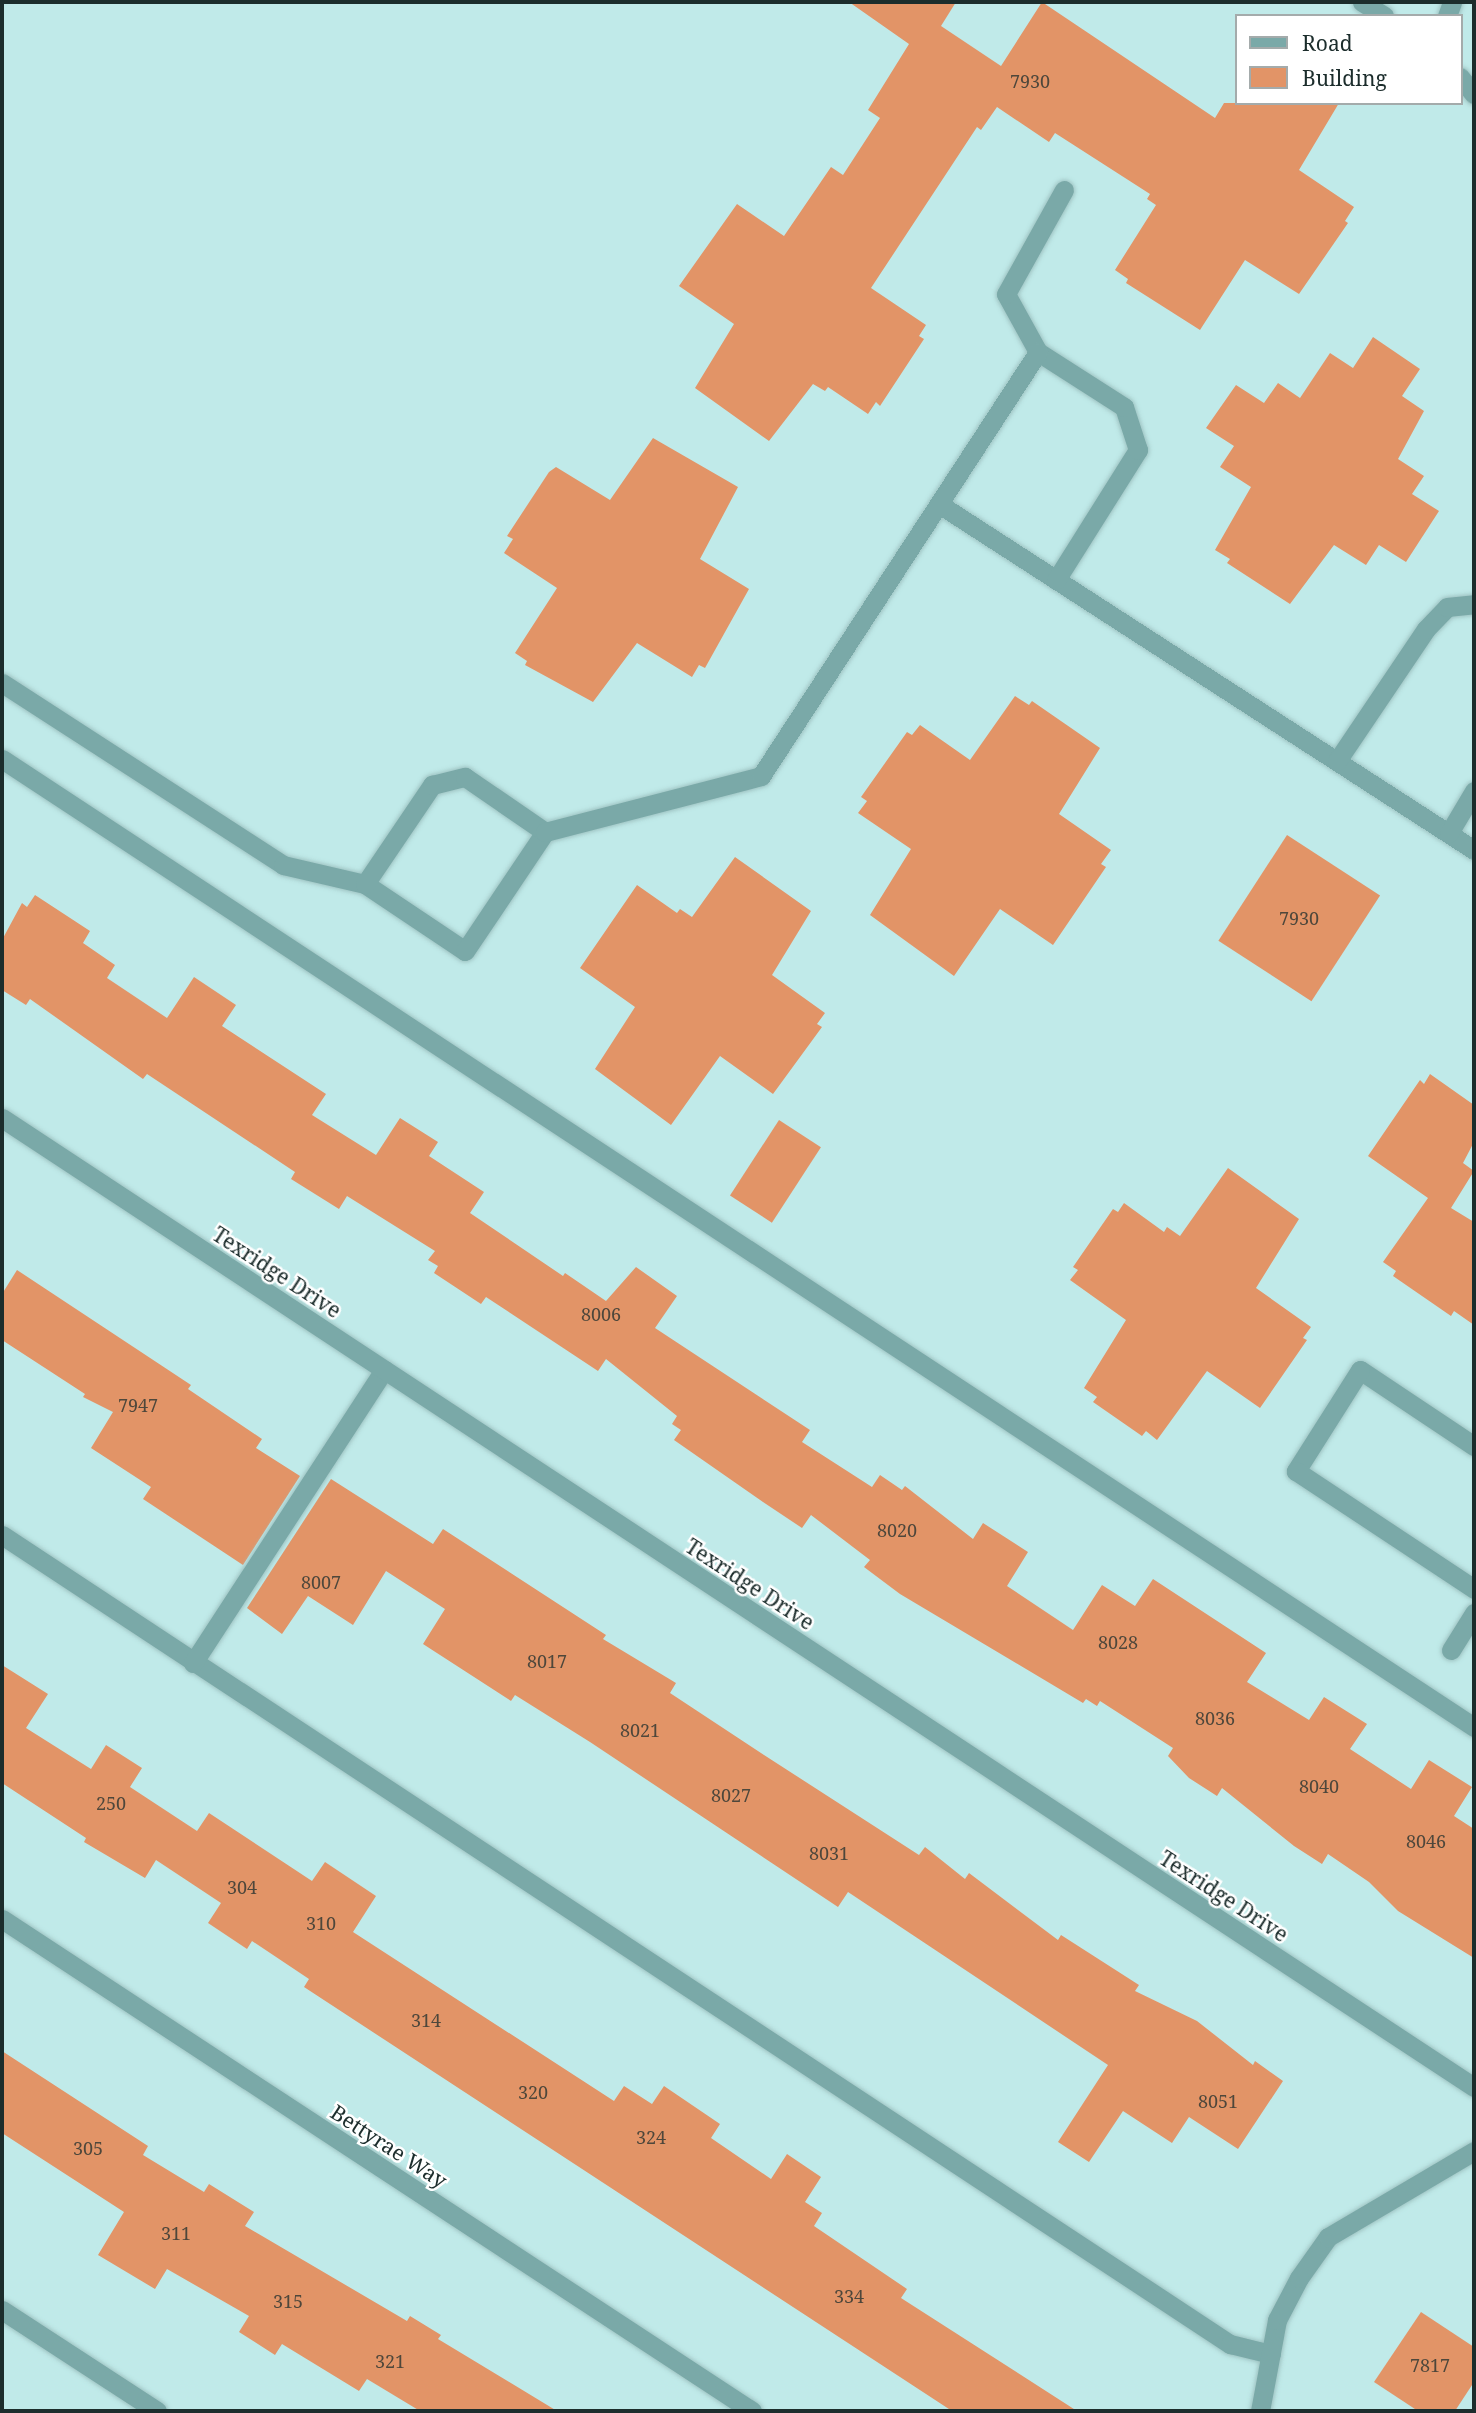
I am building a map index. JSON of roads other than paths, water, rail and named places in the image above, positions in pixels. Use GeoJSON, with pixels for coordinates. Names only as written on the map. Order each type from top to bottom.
{"type":"FeatureCollection","features":[{"type":"Feature","properties":{"kind":"street"},"geometry":{"type":"LineString","coordinates":[[1362,2],[1381,14]]}},
{"type":"Feature","properties":{"kind":"street"},"geometry":{"type":"LineString","coordinates":[[1462,79],[1474,94]]}},
{"type":"Feature","properties":{"kind":"street"},"geometry":{"type":"LineString","coordinates":[[1056,580],[1138,450],[1124,407],[1038,352],[1006,294],[1064,190]]}},
{"type":"Feature","properties":{"kind":"street"},"geometry":{"type":"LineString","coordinates":[[2,683],[283,865],[365,884],[466,950],[545,832],[761,776],[1038,352]]}},
{"type":"Feature","properties":{"kind":"street"},"geometry":{"type":"LineString","coordinates":[[939,504],[1474,850]]}},
{"type":"Feature","properties":{"kind":"street"},"geometry":{"type":"LineString","coordinates":[[1337,761],[1426,629],[1447,607],[1474,604]]}},
{"type":"Feature","properties":{"kind":"street"},"geometry":{"type":"LineString","coordinates":[[2,759],[1474,1727]]}},
{"type":"Feature","properties":{"kind":"street"},"geometry":{"type":"LineString","coordinates":[[365,884],[432,785],[465,777],[545,832]]}},
{"type":"Feature","properties":{"kind":"street"},"geometry":{"type":"LineString","coordinates":[[1449,833],[1474,791]]}},
{"type":"Feature","properties":{"kind":"street","name":"Texridge Drive"},"geometry":{"type":"LineString","coordinates":[[2,1118],[1474,2087]]}},
{"type":"Feature","properties":{"kind":"street"},"geometry":{"type":"LineString","coordinates":[[193,1663],[384,1370]]}},
{"type":"Feature","properties":{"kind":"street"},"geometry":{"type":"LineString","coordinates":[[1474,1446],[1360,1370],[1296,1471],[1474,1589]]}},
{"type":"Feature","properties":{"kind":"street"},"geometry":{"type":"LineString","coordinates":[[2,1535],[1230,2344],[1271,2354]]}},
{"type":"Feature","properties":{"kind":"street"},"geometry":{"type":"LineString","coordinates":[[1451,1650],[1474,1612]]}},
{"type":"Feature","properties":{"kind":"street","name":"Bettyrae Way"},"geometry":{"type":"LineString","coordinates":[[2,1919],[752,2411]]}},
{"type":"Feature","properties":{"kind":"street"},"geometry":{"type":"LineString","coordinates":[[1260,2411],[1277,2320],[1299,2278],[1328,2237],[1474,2151]]}},
{"type":"Feature","properties":{"kind":"street"},"geometry":{"type":"LineString","coordinates":[[2,2310],[156,2411]]}}]}
